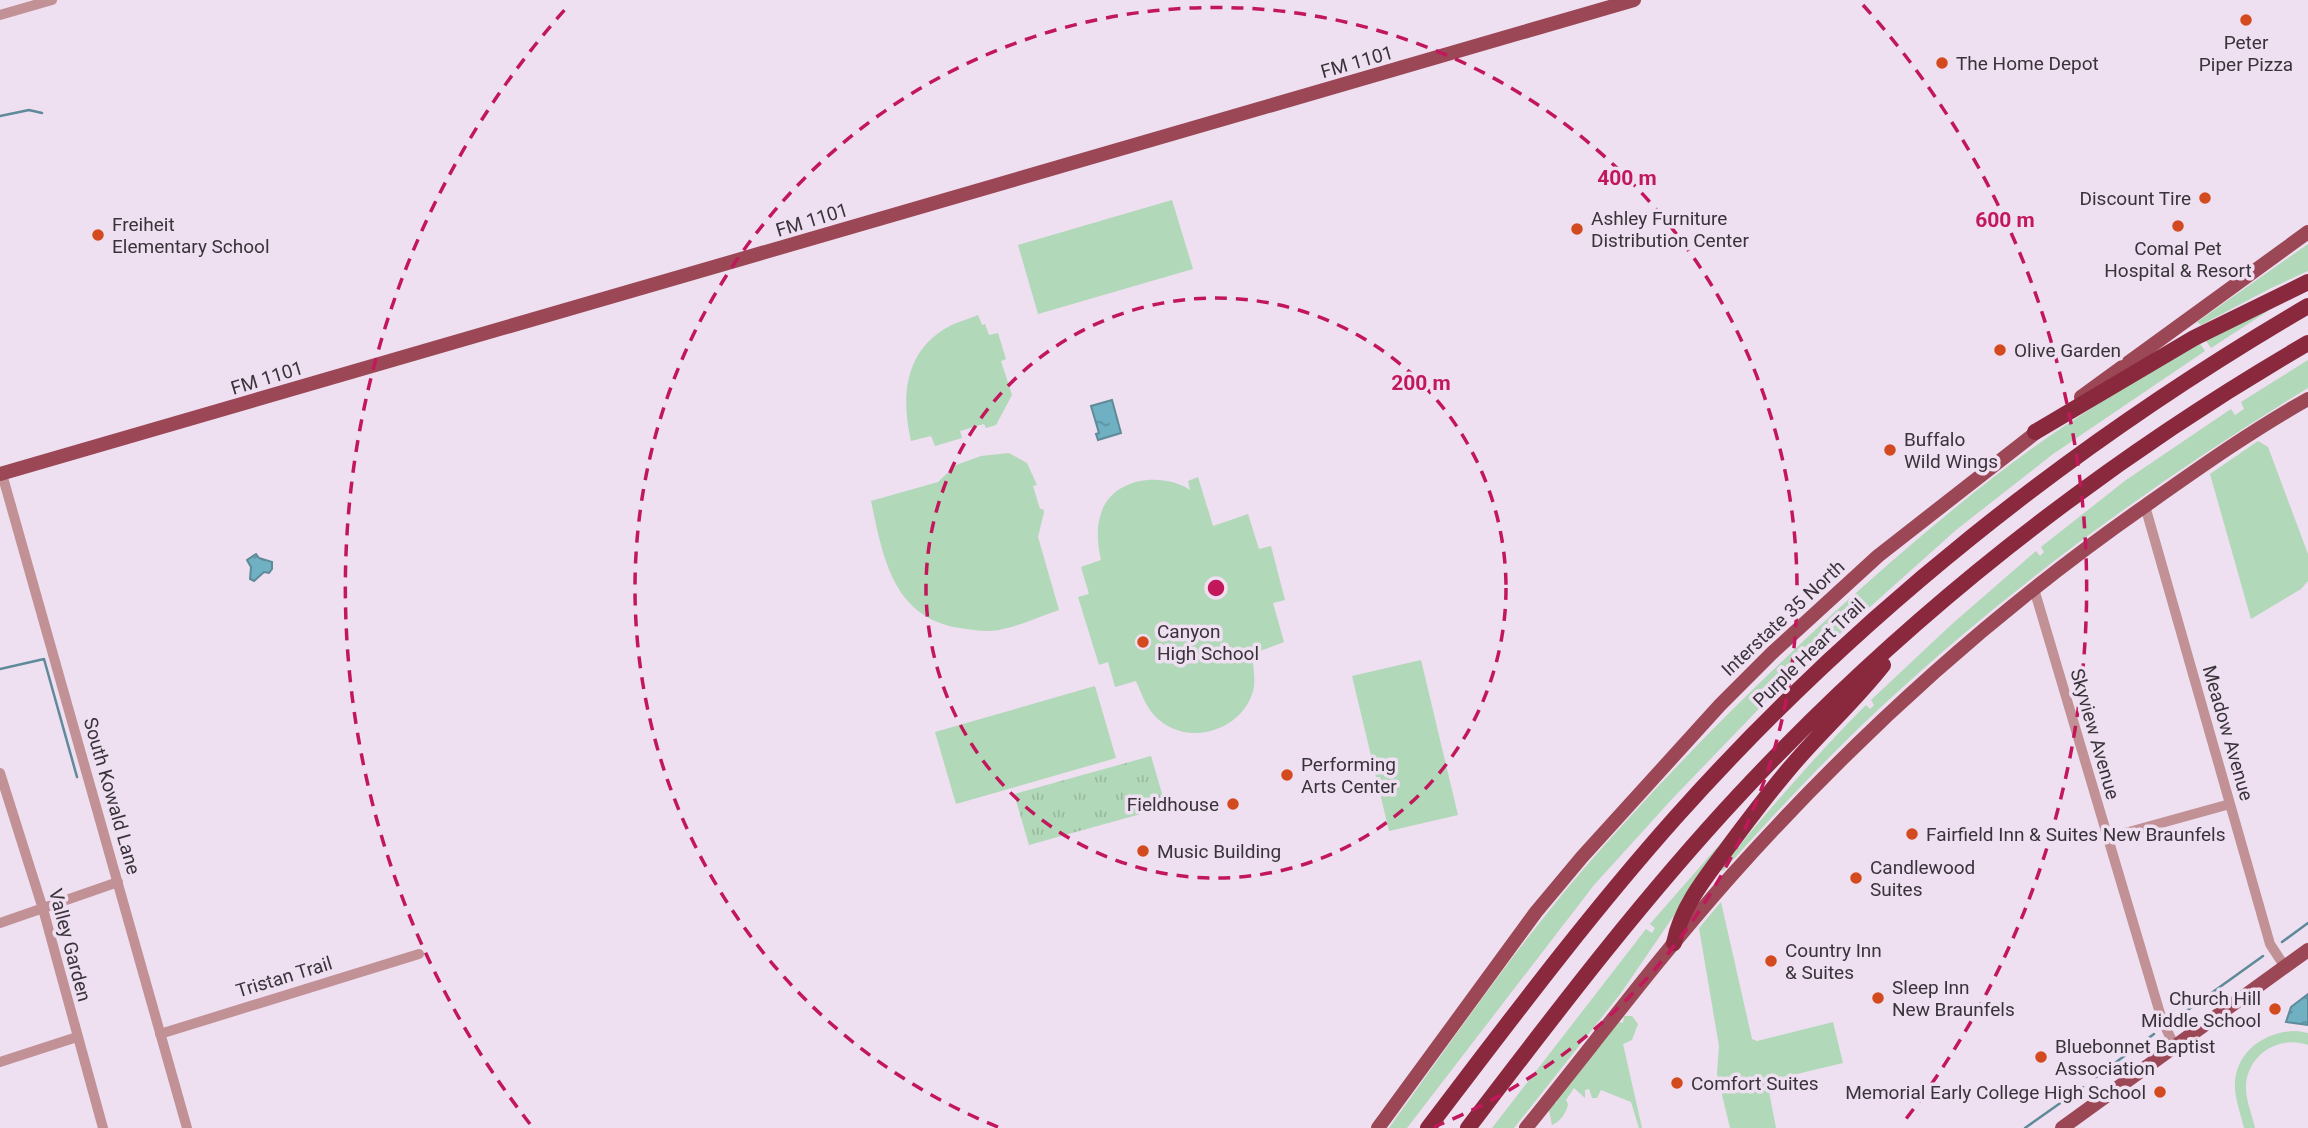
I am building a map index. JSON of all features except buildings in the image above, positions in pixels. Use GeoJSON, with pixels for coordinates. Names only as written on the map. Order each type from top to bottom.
{"type":"FeatureCollection","features":[{"type":"Feature","properties":{"kind":"highway"},"geometry":{"type":"LineString","coordinates":[[2035,432],[2183,344],[2252,307],[2308,282]]}},
{"type":"Feature","properties":{"kind":"highway","name":"Purple Heart Trail"},"geometry":{"type":"LineString","coordinates":[[1428,1128],[1615,887],[1729,760],[1792,696],[1893,602],[2036,486],[2185,381],[2308,306]]}},
{"type":"Feature","properties":{"kind":"highway"},"geometry":{"type":"LineString","coordinates":[[1468,1128],[1604,950],[1741,793],[1806,726],[1916,625],[1987,565],[2122,462],[2189,416],[2308,343]]}},
{"type":"Feature","properties":{"kind":"highway"},"geometry":{"type":"LineString","coordinates":[[1674,943],[1678,924],[1692,898],[1730,844],[1788,770],[1854,701],[1916,625]]}},
{"type":"Feature","properties":{"kind":"main road","name":"FM 1101"},"geometry":{"type":"LineString","coordinates":[[1,474],[1634,0]]}},
{"type":"Feature","properties":{"kind":"main road","name":"Interstate 35 North"},"geometry":{"type":"LineString","coordinates":[[1378,1128],[1536,912],[1582,857],[1720,705],[1772,653],[1878,556],[2035,432],[2308,232]]}},
{"type":"Feature","properties":{"kind":"main road"},"geometry":{"type":"LineString","coordinates":[[1526,1128],[1728,878],[1835,765],[1969,642],[2034,589],[2145,506],[2245,437],[2308,399]]}},
{"type":"Feature","properties":{"kind":"main road"},"geometry":{"type":"LineString","coordinates":[[2062,1128],[2308,950]]}},
{"type":"Feature","properties":{"kind":"street"},"geometry":{"type":"LineString","coordinates":[[0,15],[52,0]]}},
{"type":"Feature","properties":{"kind":"street","name":"South Kowald Lane"},"geometry":{"type":"LineString","coordinates":[[1,474],[187,1128]]}},
{"type":"Feature","properties":{"kind":"street","name":"Meadow Avenue"},"geometry":{"type":"LineString","coordinates":[[2145,506],[2270,944],[2285,967]]}},
{"type":"Feature","properties":{"kind":"street","name":"Skyview Avenue"},"geometry":{"type":"LineString","coordinates":[[2034,589],[2161,1020],[2175,1047]]}},
{"type":"Feature","properties":{"kind":"street","name":"Valley Garden"},"geometry":{"type":"LineString","coordinates":[[1,777],[43,909],[103,1128]]}},
{"type":"Feature","properties":{"kind":"street"},"geometry":{"type":"LineString","coordinates":[[2107,838],[2230,804]]}},
{"type":"Feature","properties":{"kind":"street"},"geometry":{"type":"LineString","coordinates":[[0,923],[118,882]]}},
{"type":"Feature","properties":{"kind":"street","name":"Tristan Trail"},"geometry":{"type":"LineString","coordinates":[[160,1034],[419,954]]}},
{"type":"Feature","properties":{"kind":"street"},"geometry":{"type":"LineString","coordinates":[[0,1062],[77,1037]]}},
{"type":"Feature","properties":{"kind":"green space"},"geometry":{"type":"Polygon","coordinates":[[[1172,200],[1193,269],[1038,314],[1018,245],[1172,200]]]}},
{"type":"Feature","properties":{"kind":"green space"},"geometry":{"type":"Polygon","coordinates":[[[2308,244],[2308,271],[2201,325],[2197,322],[2308,244]]]}},
{"type":"Feature","properties":{"kind":"green space"},"geometry":{"type":"Polygon","coordinates":[[[2264,307],[2268,311],[2211,348],[2204,338],[2264,307]]]}},
{"type":"Feature","properties":{"kind":"green space"},"geometry":{"type":"Polygon","coordinates":[[[978,315],[989,335],[998,333],[1006,359],[1001,361],[1012,395],[996,425],[986,428],[984,424],[960,431],[962,438],[935,446],[931,436],[911,441],[906,408],[909,377],[914,362],[933,337],[952,325],[978,315]]]}},
{"type":"Feature","properties":{"kind":"green space"},"geometry":{"type":"Polygon","coordinates":[[[2199,342],[2205,351],[2053,454],[1956,530],[1776,691],[1594,885],[1407,1128],[1389,1128],[1555,903],[1655,790],[1771,672],[1892,561],[2005,469],[2082,414],[2199,342]]]}},
{"type":"Feature","properties":{"kind":"green space"},"geometry":{"type":"Polygon","coordinates":[[[2308,360],[2308,388],[2190,463],[2076,544],[2021,587],[1913,677],[1826,761],[1723,871],[1720,869],[1791,785],[1866,705],[1870,709],[1874,705],[1871,700],[1952,624],[2036,551],[2040,556],[2044,552],[2041,547],[2126,480],[2231,409],[2235,415],[2244,409],[2241,402],[2308,360]]]}},
{"type":"Feature","properties":{"kind":"green space"},"geometry":{"type":"Polygon","coordinates":[[[2258,441],[2268,447],[2308,554],[2308,581],[2301,589],[2251,619],[2210,474],[2258,441]]]}},
{"type":"Feature","properties":{"kind":"green space"},"geometry":{"type":"Polygon","coordinates":[[[1009,453],[1027,463],[1037,485],[1033,486],[1040,509],[1044,512],[1038,537],[1059,610],[992,631],[960,628],[937,622],[920,612],[895,582],[881,543],[871,501],[938,482],[956,465],[981,456],[1009,453]]]}},
{"type":"Feature","properties":{"kind":"green space"},"geometry":{"type":"Polygon","coordinates":[[[1198,477],[1213,526],[1248,514],[1259,549],[1271,546],[1285,600],[1273,603],[1284,642],[1252,654],[1254,687],[1248,703],[1239,715],[1226,725],[1212,731],[1196,733],[1167,725],[1154,715],[1136,681],[1115,687],[1108,662],[1099,665],[1078,597],[1089,594],[1081,567],[1101,560],[1099,522],[1105,504],[1114,494],[1125,486],[1151,480],[1178,484],[1190,490],[1188,481],[1198,477]]]}},
{"type":"Feature","properties":{"kind":"green space"},"geometry":{"type":"Polygon","coordinates":[[[1421,660],[1458,815],[1389,831],[1352,676],[1421,660]]]}},
{"type":"Feature","properties":{"kind":"green space"},"geometry":{"type":"Polygon","coordinates":[[[1095,686],[1116,758],[956,804],[935,732],[1095,686]]]}},
{"type":"Feature","properties":{"kind":"green space"},"geometry":{"type":"Polygon","coordinates":[[[1151,756],[1166,807],[1029,845],[1014,794],[1151,756]]]}},
{"type":"Feature","properties":{"kind":"green space"},"geometry":{"type":"Polygon","coordinates":[[[1733,829],[1621,993],[1514,1128],[1492,1128],[1646,929],[1652,933],[1655,928],[1650,924],[1733,829]]]}},
{"type":"Feature","properties":{"kind":"green space"},"geometry":{"type":"Polygon","coordinates":[[[1721,902],[1752,1039],[1757,1041],[1833,1022],[1843,1063],[1767,1081],[1776,1128],[1730,1128],[1717,1074],[1719,1046],[1699,928],[1721,902]]]}},
{"type":"Feature","properties":{"kind":"green space"},"geometry":{"type":"Polygon","coordinates":[[[1624,1016],[1632,1016],[1638,1024],[1632,1040],[1623,1044],[1642,1128],[1639,1128],[1631,1102],[1601,1090],[1597,1098],[1592,1098],[1589,1089],[1585,1090],[1585,1098],[1574,1088],[1566,1100],[1568,1104],[1565,1113],[1552,1125],[1549,1110],[1619,1022],[1623,1023],[1624,1016]]]}},
{"type":"Feature","properties":{"kind":"green space"},"geometry":{"type":"Polygon","coordinates":[[[2297,1031],[2308,1033],[2308,1045],[2277,1045],[2260,1055],[2253,1063],[2248,1073],[2246,1090],[2255,1128],[2244,1128],[2235,1089],[2239,1065],[2253,1046],[2262,1040],[2273,1035],[2297,1031]]]}},
{"type":"Feature","properties":{"kind":"water"},"geometry":{"type":"Polygon","coordinates":[[[1112,400],[1121,433],[1098,440],[1096,434],[1099,433],[1091,406],[1112,400]]]}},
{"type":"Feature","properties":{"kind":"water"},"geometry":{"type":"Polygon","coordinates":[[[256,554],[259,558],[272,562],[272,569],[254,581],[250,579],[251,567],[247,560],[256,554]]]}},
{"type":"Feature","properties":{"kind":"water"},"geometry":{"type":"Polygon","coordinates":[[[2308,994],[2308,1025],[2286,1022],[2291,1007],[2308,994]]]}},
{"type":"Feature","properties":{"kind":"waterway"},"geometry":{"type":"LineString","coordinates":[[0,116],[29,110],[42,113]]}},
{"type":"Feature","properties":{"kind":"waterway"},"geometry":{"type":"LineString","coordinates":[[0,669],[44,659],[77,777]]}},
{"type":"Feature","properties":{"kind":"waterway"},"geometry":{"type":"LineString","coordinates":[[2282,942],[2308,923]]}},
{"type":"Feature","properties":{"kind":"waterway"},"geometry":{"type":"LineString","coordinates":[[2171,1022],[2263,956]]}},
{"type":"Feature","properties":{"kind":"waterway"},"geometry":{"type":"LineString","coordinates":[[2096,1077],[2154,1034]]}},
{"type":"Feature","properties":{"kind":"waterway"},"geometry":{"type":"LineString","coordinates":[[2025,1128],[2083,1087]]}},
{"type":"Feature","properties":{"kind":"place","name":"Peter Piper Pizza"},"geometry":{"type":"Point","coordinates":[2246,20]}},
{"type":"Feature","properties":{"kind":"place","name":"The Home Depot"},"geometry":{"type":"Point","coordinates":[1942,63]}},
{"type":"Feature","properties":{"kind":"place","name":"Discount Tire"},"geometry":{"type":"Point","coordinates":[2205,198]}},
{"type":"Feature","properties":{"kind":"place","name":"Comal Pet Hospital & Resort"},"geometry":{"type":"Point","coordinates":[2178,226]}},
{"type":"Feature","properties":{"kind":"place","name":"Ashley Furniture Distribution Center"},"geometry":{"type":"Point","coordinates":[1577,229]}},
{"type":"Feature","properties":{"kind":"place","name":"Freiheit Elementary School"},"geometry":{"type":"Point","coordinates":[98,235]}},
{"type":"Feature","properties":{"kind":"place","name":"Olive Garden"},"geometry":{"type":"Point","coordinates":[2000,350]}},
{"type":"Feature","properties":{"kind":"place","name":"Buffalo Wild Wings"},"geometry":{"type":"Point","coordinates":[1890,450]}},
{"type":"Feature","properties":{"kind":"place","name":"Canyon High School"},"geometry":{"type":"Point","coordinates":[1143,642]}},
{"type":"Feature","properties":{"kind":"place","name":"Performing Arts Center"},"geometry":{"type":"Point","coordinates":[1287,775]}},
{"type":"Feature","properties":{"kind":"place","name":"Fieldhouse"},"geometry":{"type":"Point","coordinates":[1233,804]}},
{"type":"Feature","properties":{"kind":"place","name":"Fairfield Inn & Suites New Braunfels"},"geometry":{"type":"Point","coordinates":[1912,834]}},
{"type":"Feature","properties":{"kind":"place","name":"Music Building"},"geometry":{"type":"Point","coordinates":[1143,851]}},
{"type":"Feature","properties":{"kind":"place","name":"Candlewood Suites"},"geometry":{"type":"Point","coordinates":[1856,878]}},
{"type":"Feature","properties":{"kind":"place","name":"Country Inn & Suites"},"geometry":{"type":"Point","coordinates":[1771,961]}},
{"type":"Feature","properties":{"kind":"place","name":"Sleep Inn New Braunfels"},"geometry":{"type":"Point","coordinates":[1878,998]}},
{"type":"Feature","properties":{"kind":"place","name":"Church Hill Middle School"},"geometry":{"type":"Point","coordinates":[2275,1009]}},
{"type":"Feature","properties":{"kind":"place","name":"Bluebonnet Baptist Association"},"geometry":{"type":"Point","coordinates":[2041,1057]}},
{"type":"Feature","properties":{"kind":"place","name":"Comfort Suites"},"geometry":{"type":"Point","coordinates":[1677,1083]}},
{"type":"Feature","properties":{"kind":"place","name":"Memorial Early College High School"},"geometry":{"type":"Point","coordinates":[2160,1092]}}]}
